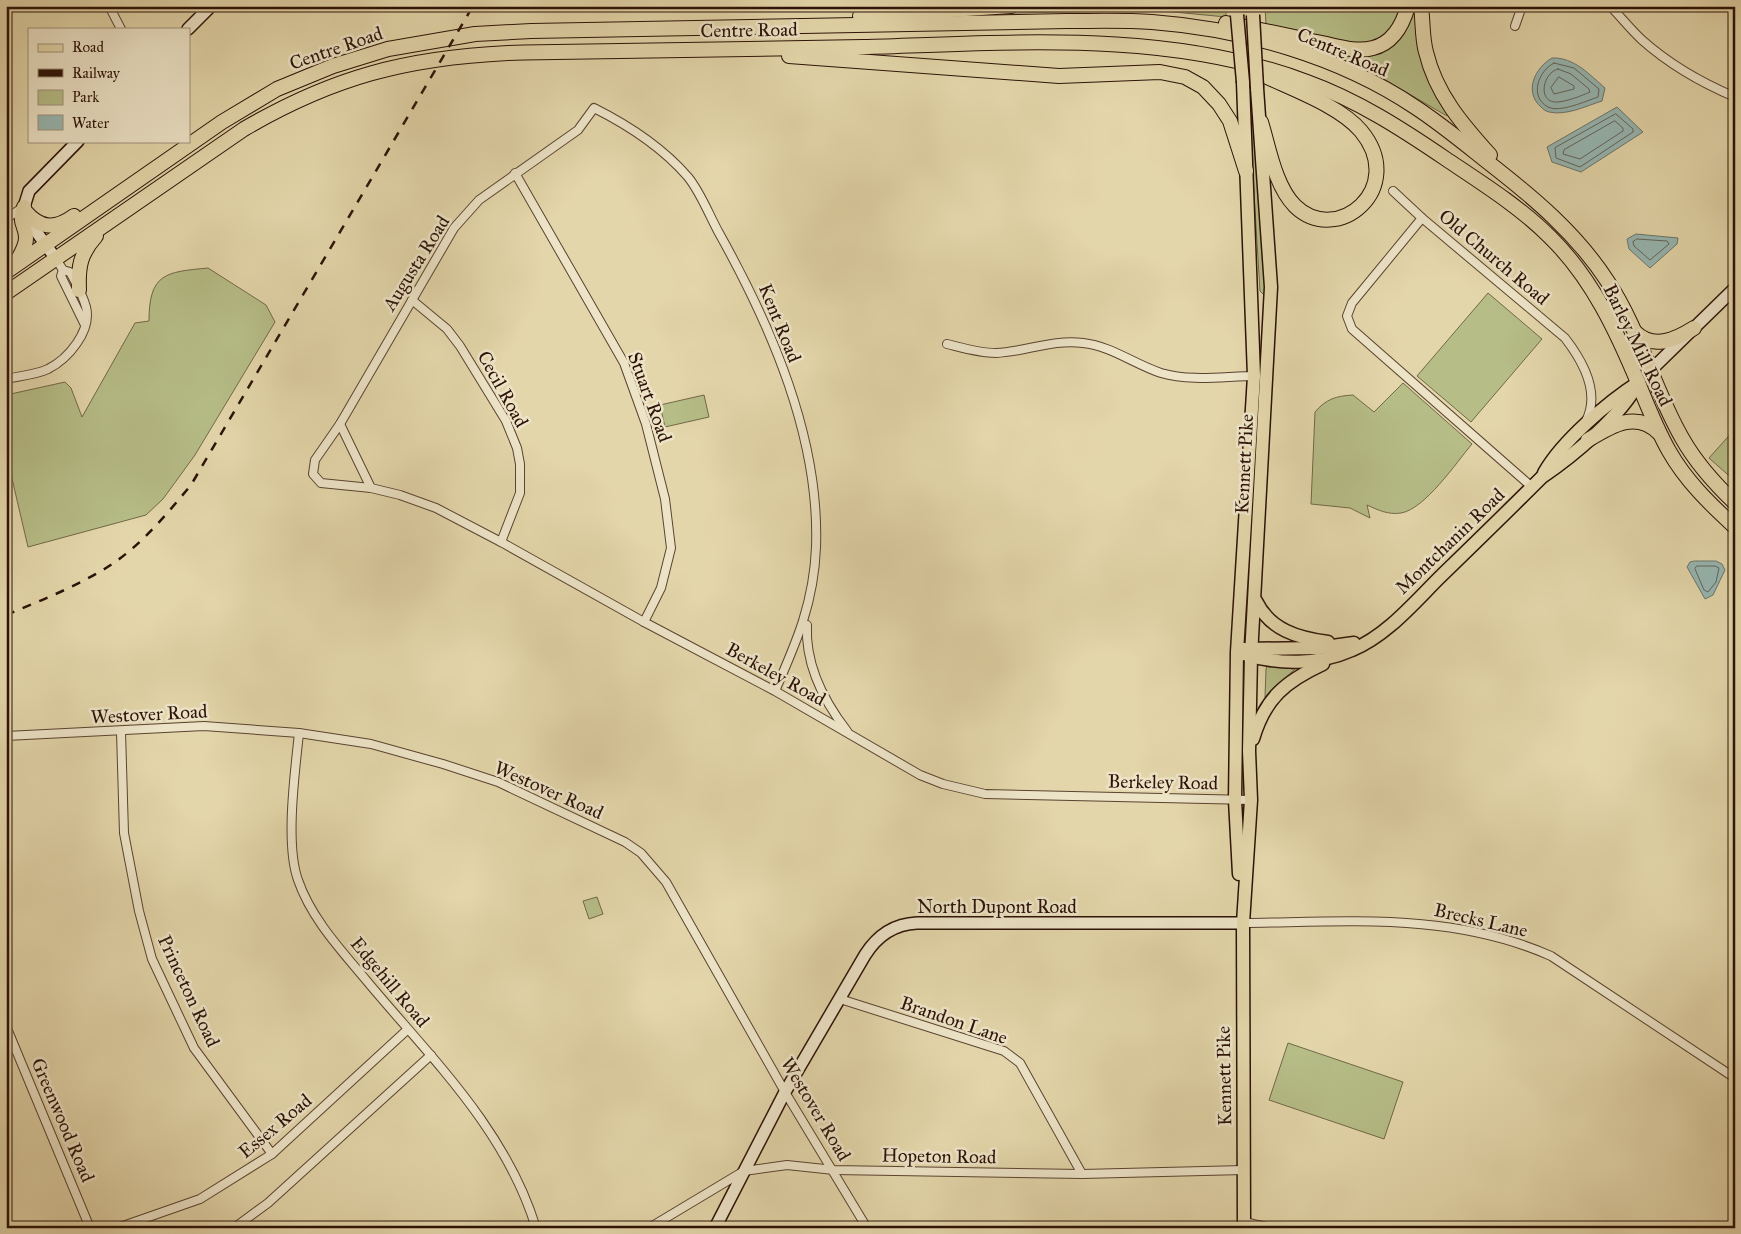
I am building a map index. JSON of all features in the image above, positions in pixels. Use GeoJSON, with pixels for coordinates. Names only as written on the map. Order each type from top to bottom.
{"type":"FeatureCollection","features":[{"type":"Feature","properties":{"kind":"highway"},"geometry":{"type":"LineString","coordinates":[[676,27],[731,20],[938,12],[1011,6]]}},
{"type":"Feature","properties":{"kind":"highway"},"geometry":{"type":"LineString","coordinates":[[1067,21],[1101,16],[1183,16],[1358,49],[1374,48],[1395,34],[1402,26],[1408,6]]}},
{"type":"Feature","properties":{"kind":"highway"},"geometry":{"type":"LineString","coordinates":[[1422,6],[1425,50],[1432,75],[1443,97],[1460,122],[1512,182]]}},
{"type":"Feature","properties":{"kind":"highway","name":"Centre Road"},"geometry":{"type":"LineString","coordinates":[[9,270],[263,96],[310,74],[368,54],[410,44],[475,34],[676,27],[1067,21],[1149,22],[1178,24],[1268,43],[1345,68],[1414,106],[1512,182],[1572,235]]}},
{"type":"Feature","properties":{"kind":"highway","name":"Centre Road"},"geometry":{"type":"LineString","coordinates":[[6,293],[60,264],[106,224],[244,129],[280,108],[330,86],[376,70],[444,57],[484,54],[1016,43],[1102,44],[1187,51],[1234,60],[1305,81],[1335,93],[1387,120],[1469,174]]}},
{"type":"Feature","properties":{"kind":"highway"},"geometry":{"type":"LineString","coordinates":[[720,50],[1059,76],[1160,72],[1185,77],[1203,87],[1227,115],[1246,171]]}},
{"type":"Feature","properties":{"kind":"highway"},"geometry":{"type":"LineString","coordinates":[[1234,60],[1319,102],[1344,117],[1360,130],[1371,144],[1377,161],[1373,191],[1365,204],[1350,214],[1334,219],[1313,216],[1296,207],[1286,193],[1261,122]]}},
{"type":"Feature","properties":{"kind":"highway","name":"Barley Mill Road"},"geometry":{"type":"LineString","coordinates":[[1469,174],[1534,222],[1571,260],[1600,302],[1659,433],[1676,464],[1692,485],[1735,527]]}},
{"type":"Feature","properties":{"kind":"highway"},"geometry":{"type":"LineString","coordinates":[[9,270],[25,244],[26,237],[20,217],[25,209],[46,226],[53,226],[65,222],[95,203],[108,202]]}},
{"type":"Feature","properties":{"kind":"highway"},"geometry":{"type":"LineString","coordinates":[[79,290],[78,271],[81,257],[106,224]]}},
{"type":"Feature","properties":{"kind":"highway","name":"Barley Mill Road"},"geometry":{"type":"LineString","coordinates":[[1572,235],[1609,283],[1635,332],[1687,447],[1709,477],[1735,503]]}},
{"type":"Feature","properties":{"kind":"highway"},"geometry":{"type":"LineString","coordinates":[[1635,332],[1648,341],[1660,342],[1673,340],[1694,328]]}},
{"type":"Feature","properties":{"kind":"highway"},"geometry":{"type":"LineString","coordinates":[[1581,438],[1627,420],[1648,425],[1659,433]]}},
{"type":"Feature","properties":{"kind":"main road"},"geometry":{"type":"LineString","coordinates":[[189,28],[210,6]]}},
{"type":"Feature","properties":{"kind":"main road","name":"Kennett Pike"},"geometry":{"type":"LineString","coordinates":[[1236,11],[1243,82],[1254,376],[1237,652],[1235,800],[1243,923]]}},
{"type":"Feature","properties":{"kind":"main road","name":"Kennett Pike"},"geometry":{"type":"LineString","coordinates":[[1244,1225],[1241,1019],[1243,923],[1251,800],[1249,751],[1251,652],[1272,287],[1253,11]]}},
{"type":"Feature","properties":{"kind":"main road"},"geometry":{"type":"LineString","coordinates":[[60,264],[48,245],[30,223],[25,209],[29,191],[77,142]]}},
{"type":"Feature","properties":{"kind":"main road","name":"Montchanin Road"},"geometry":{"type":"LineString","coordinates":[[1237,652],[1251,652],[1298,662],[1317,661],[1383,631],[1542,477],[1568,459],[1581,438],[1626,402],[1638,383],[1735,288]]}},
{"type":"Feature","properties":{"kind":"main road"},"geometry":{"type":"LineString","coordinates":[[1255,601],[1268,620],[1293,635],[1346,649]]}},
{"type":"Feature","properties":{"kind":"main road"},"geometry":{"type":"LineString","coordinates":[[1249,751],[1259,721],[1278,692],[1303,672],[1346,649]]}},
{"type":"Feature","properties":{"kind":"main road","name":"North Dupont Road"},"geometry":{"type":"LineString","coordinates":[[715,1228],[785,1092],[873,943],[888,931],[903,924],[1243,923]]}},
{"type":"Feature","properties":{"kind":"street"},"geometry":{"type":"LineString","coordinates":[[108,6],[120,28]]}},
{"type":"Feature","properties":{"kind":"street"},"geometry":{"type":"LineString","coordinates":[[1516,26],[1522,6]]}},
{"type":"Feature","properties":{"kind":"street"},"geometry":{"type":"LineString","coordinates":[[1610,6],[1642,40],[1714,88],[1735,97]]}},
{"type":"Feature","properties":{"kind":"street","name":"Augusta Road"},"geometry":{"type":"LineString","coordinates":[[313,474],[315,460],[340,424],[454,228],[479,200],[578,130],[594,108]]}},
{"type":"Feature","properties":{"kind":"street","name":"Kent Road"},"geometry":{"type":"LineString","coordinates":[[594,108],[616,119],[664,153],[689,178],[761,311],[792,396],[807,453],[814,504],[816,546],[807,608],[801,632],[775,691]]}},
{"type":"Feature","properties":{"kind":"street","name":"Stuart Road"},"geometry":{"type":"LineString","coordinates":[[515,173],[624,363],[646,424],[665,500],[671,548],[661,588],[644,622]]}},
{"type":"Feature","properties":{"kind":"street"},"geometry":{"type":"LineString","coordinates":[[1393,191],[1422,218]]}},
{"type":"Feature","properties":{"kind":"street"},"geometry":{"type":"LineString","coordinates":[[6,219],[25,209]]}},
{"type":"Feature","properties":{"kind":"street","name":"Old Church Road"},"geometry":{"type":"LineString","coordinates":[[1532,487],[1352,329],[1348,316],[1352,303],[1422,218],[1565,338],[1575,350],[1592,395],[1590,413],[1581,438]]}},
{"type":"Feature","properties":{"kind":"street"},"geometry":{"type":"LineString","coordinates":[[6,379],[46,370],[61,361],[72,350],[85,325],[87,309],[70,272],[60,264]]}},
{"type":"Feature","properties":{"kind":"street"},"geometry":{"type":"LineString","coordinates":[[60,264],[62,276],[85,325]]}},
{"type":"Feature","properties":{"kind":"street","name":"Cecil Road"},"geometry":{"type":"LineString","coordinates":[[412,300],[447,329],[460,346],[506,421],[517,448],[520,464],[520,493],[501,542]]}},
{"type":"Feature","properties":{"kind":"street"},"geometry":{"type":"LineString","coordinates":[[947,344],[971,350],[996,353],[1052,342],[1080,342],[1110,350],[1170,375],[1194,378],[1268,376]]}},
{"type":"Feature","properties":{"kind":"street"},"geometry":{"type":"LineString","coordinates":[[340,424],[371,488]]}},
{"type":"Feature","properties":{"kind":"street","name":"Berkeley Road"},"geometry":{"type":"LineString","coordinates":[[313,474],[321,483],[371,488],[400,495],[436,508],[644,622],[775,691],[920,775],[943,784],[985,794],[1251,800]]}},
{"type":"Feature","properties":{"kind":"street","name":"Kent Road"},"geometry":{"type":"LineString","coordinates":[[807,608],[806,638],[810,660],[829,705],[850,734]]}},
{"type":"Feature","properties":{"kind":"street","name":"Westover Road"},"geometry":{"type":"LineString","coordinates":[[6,736],[121,732],[204,726],[299,733],[371,744],[444,764],[498,782],[625,842],[641,853],[666,882],[785,1092],[834,1170],[867,1228]]}},
{"type":"Feature","properties":{"kind":"street","name":"Princeton Road"},"geometry":{"type":"LineString","coordinates":[[121,732],[124,833],[139,911],[152,959],[194,1048],[272,1154]]}},
{"type":"Feature","properties":{"kind":"street","name":"Edgehill Road"},"geometry":{"type":"LineString","coordinates":[[299,733],[292,789],[293,838],[298,881],[318,918],[338,948],[407,1030],[460,1088],[488,1128],[521,1190],[536,1228]]}},
{"type":"Feature","properties":{"kind":"street","name":"Brecks Lane"},"geometry":{"type":"LineString","coordinates":[[1243,923],[1402,922],[1441,925],[1519,942],[1551,956],[1735,1078]]}},
{"type":"Feature","properties":{"kind":"street","name":"Brandon Lane"},"geometry":{"type":"LineString","coordinates":[[840,1000],[1004,1051],[1020,1063],[1082,1174]]}},
{"type":"Feature","properties":{"kind":"street","name":"Greenwood Road"},"geometry":{"type":"LineString","coordinates":[[6,1026],[90,1228]]}},
{"type":"Feature","properties":{"kind":"street","name":"Essex Road"},"geometry":{"type":"LineString","coordinates":[[117,1228],[200,1199],[272,1154],[407,1030]]}},
{"type":"Feature","properties":{"kind":"street"},"geometry":{"type":"LineString","coordinates":[[234,1228],[268,1203],[431,1056]]}},
{"type":"Feature","properties":{"kind":"street","name":"Hopeton Road"},"geometry":{"type":"LineString","coordinates":[[649,1228],[744,1171],[787,1165],[834,1170],[1082,1174],[1244,1170]]}},
{"type":"Feature","properties":{"kind":"street"},"geometry":{"type":"LineString","coordinates":[[1244,1225],[1272,1228]]}},
{"type":"Feature","properties":{"kind":"green space"},"geometry":{"type":"Polygon","coordinates":[[[1061,6],[1226,6],[1226,17],[1153,10],[974,14],[1061,6]]]}},
{"type":"Feature","properties":{"kind":"green space"},"geometry":{"type":"Polygon","coordinates":[[[1265,6],[1402,6],[1389,31],[1380,39],[1366,45],[1266,25],[1265,6]]]}},
{"type":"Feature","properties":{"kind":"green space"},"geometry":{"type":"Polygon","coordinates":[[[1413,6],[1417,6],[1450,112],[1447,116],[1368,70],[1318,48],[1367,53],[1413,6]]]}},
{"type":"Feature","properties":{"kind":"green space"},"geometry":{"type":"Polygon","coordinates":[[[1252,84],[1266,291],[1263,294],[1260,291],[1248,95],[1248,88],[1252,84]]]}},
{"type":"Feature","properties":{"kind":"green space"},"geometry":{"type":"Polygon","coordinates":[[[208,268],[266,305],[275,322],[195,455],[163,499],[146,515],[28,547],[6,453],[6,395],[65,382],[71,388],[82,417],[135,323],[149,321],[152,293],[157,284],[171,274],[208,268]]]}},
{"type":"Feature","properties":{"kind":"green space"},"geometry":{"type":"Polygon","coordinates":[[[1488,293],[1542,339],[1471,422],[1417,376],[1488,293]]]}},
{"type":"Feature","properties":{"kind":"green space"},"geometry":{"type":"Polygon","coordinates":[[[1403,383],[1472,444],[1440,484],[1410,510],[1401,513],[1387,513],[1367,505],[1370,518],[1350,508],[1311,504],[1315,412],[1332,399],[1353,395],[1374,412],[1403,383]]]}},
{"type":"Feature","properties":{"kind":"green space"},"geometry":{"type":"Polygon","coordinates":[[[704,395],[709,417],[665,427],[660,405],[704,395]]]}},
{"type":"Feature","properties":{"kind":"green space"},"geometry":{"type":"Polygon","coordinates":[[[1735,429],[1735,481],[1709,458],[1735,429]]]}},
{"type":"Feature","properties":{"kind":"green space"},"geometry":{"type":"Polygon","coordinates":[[[1267,666],[1295,669],[1265,697],[1266,669],[1267,666]]]}},
{"type":"Feature","properties":{"kind":"green space"},"geometry":{"type":"Polygon","coordinates":[[[597,897],[603,914],[589,919],[583,901],[597,897]]]}},
{"type":"Feature","properties":{"kind":"green space"},"geometry":{"type":"Polygon","coordinates":[[[1288,1043],[1403,1082],[1384,1139],[1269,1100],[1288,1043]]]}},
{"type":"Feature","properties":{"kind":"water"},"geometry":{"type":"Polygon","coordinates":[[[1552,58],[1567,60],[1581,68],[1605,88],[1602,101],[1562,113],[1549,112],[1543,109],[1535,100],[1532,87],[1541,68],[1552,58]]]}},
{"type":"Feature","properties":{"kind":"water"},"geometry":{"type":"Polygon","coordinates":[[[1617,107],[1643,132],[1581,172],[1552,162],[1547,147],[1617,107]]]}},
{"type":"Feature","properties":{"kind":"water"},"geometry":{"type":"Polygon","coordinates":[[[1636,234],[1678,238],[1677,244],[1650,268],[1629,249],[1627,239],[1636,234]]]}},
{"type":"Feature","properties":{"kind":"water"},"geometry":{"type":"Polygon","coordinates":[[[1716,561],[1722,564],[1725,570],[1713,595],[1705,599],[1687,567],[1690,562],[1716,561]]]}},
{"type":"Feature","properties":{"kind":"railway"},"geometry":{"type":"LineString","coordinates":[[6,615],[70,588],[118,560],[152,530],[191,485],[473,6]]}}]}
